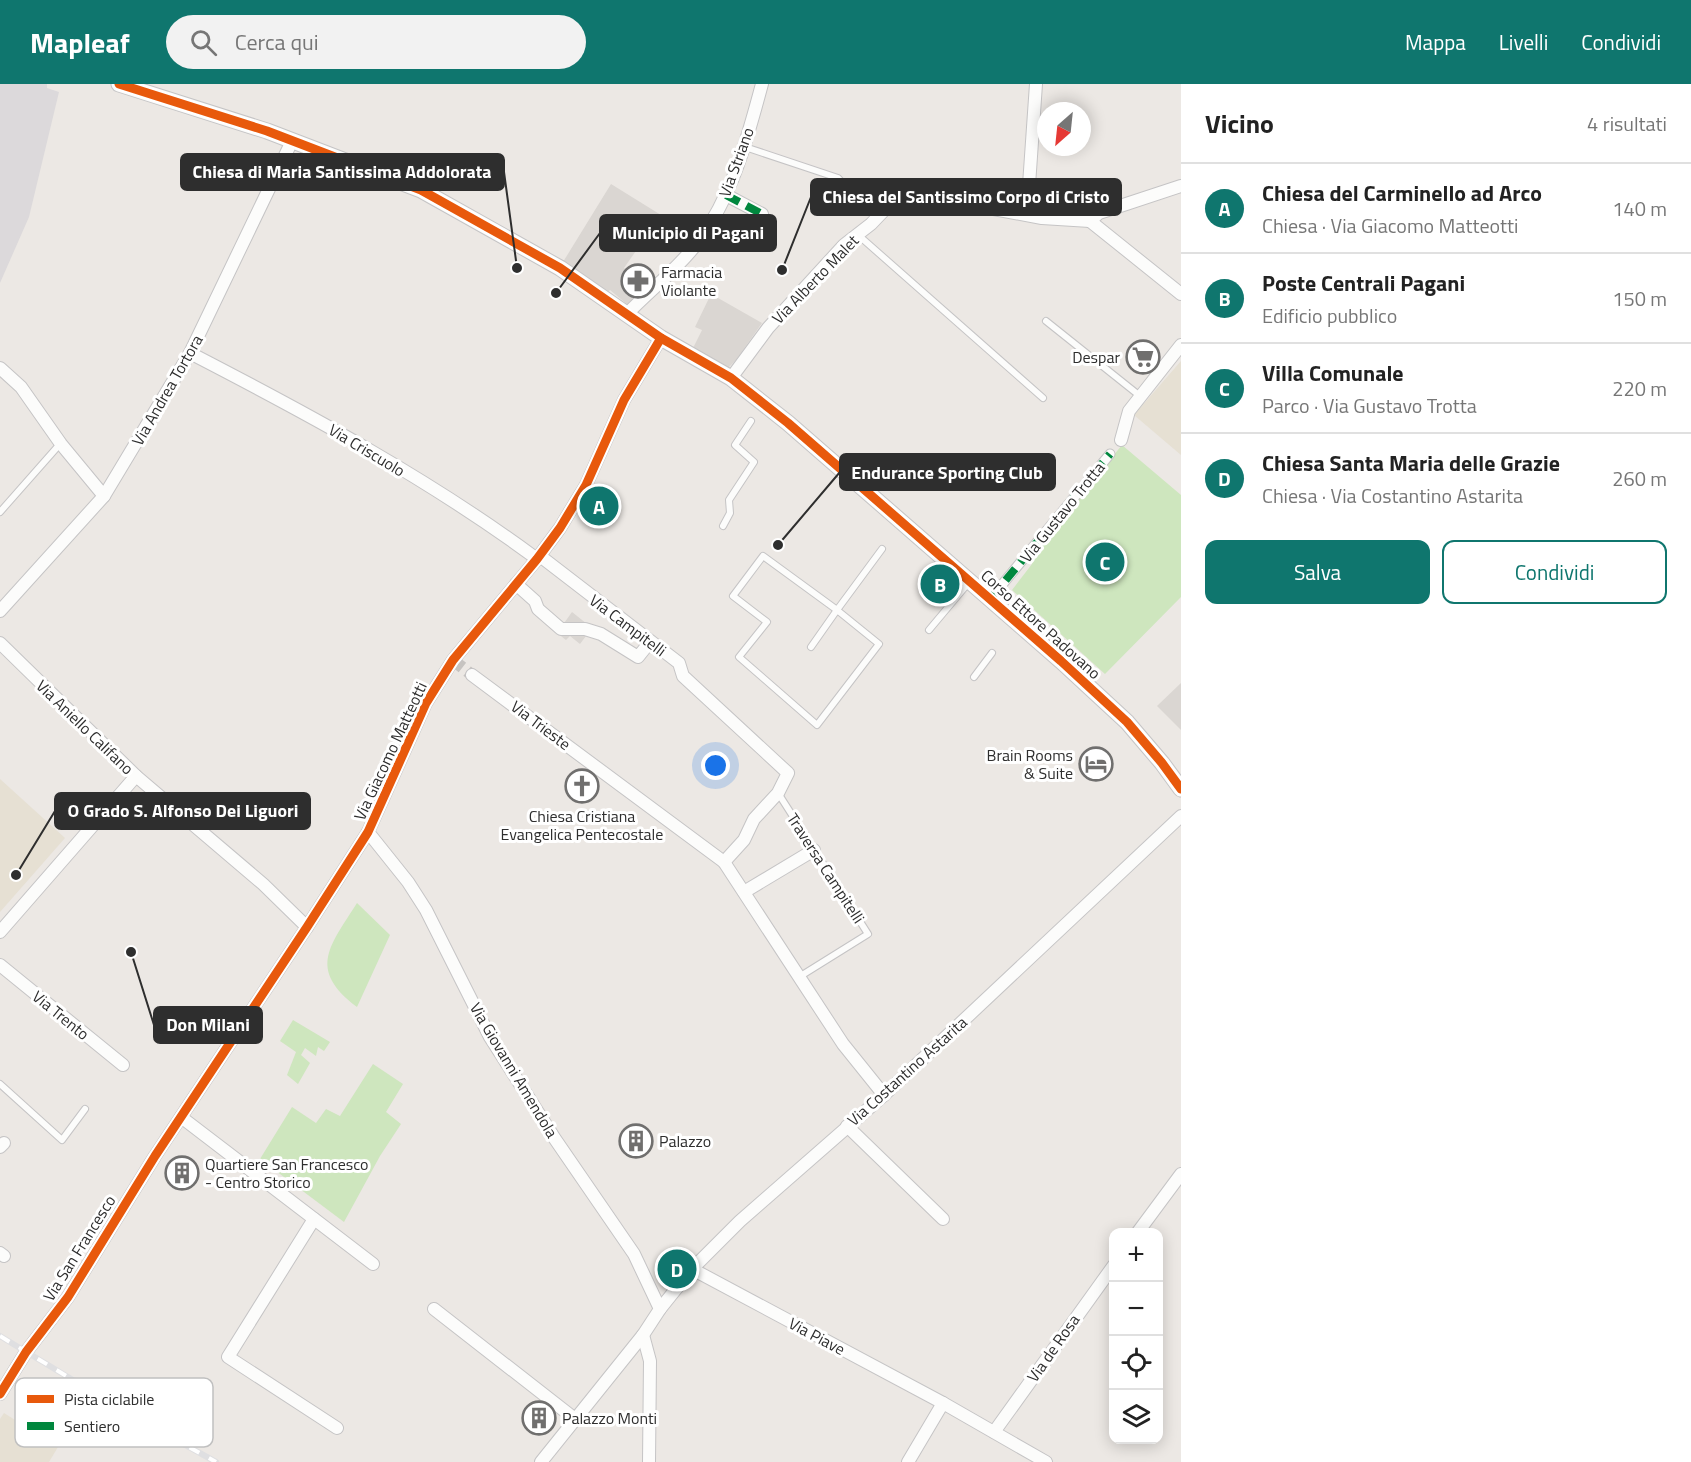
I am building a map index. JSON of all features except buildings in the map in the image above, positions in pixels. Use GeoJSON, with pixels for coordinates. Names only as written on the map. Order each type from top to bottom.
{"type":"FeatureCollection","features":[{"type":"Feature","properties":{"kind":"street","name":"Corso Ettore Padovano"},"geometry":{"type":"LineString","coordinates":[[119,84],[225,117],[421,190],[561,268],[661,338],[731,378],[761,408],[900,526],[991,598],[1014,624],[1126,722],[1162,763],[1181,789]]}},
{"type":"Feature","properties":{"kind":"street","name":"Via Striano"},"geometry":{"type":"LineString","coordinates":[[627,314],[682,261],[699,241],[726,195],[745,147],[762,84]]}},
{"type":"Feature","properties":{"kind":"street"},"geometry":{"type":"LineString","coordinates":[[1027,214],[1036,84]]}},
{"type":"Feature","properties":{"kind":"street","name":"Via Andrea Tortora"},"geometry":{"type":"LineString","coordinates":[[0,611],[104,496],[190,353],[292,141]]}},
{"type":"Feature","properties":{"kind":"street"},"geometry":{"type":"LineString","coordinates":[[1181,186],[1099,213],[1090,221],[1181,294]]}},
{"type":"Feature","properties":{"kind":"street"},"geometry":{"type":"LineString","coordinates":[[726,195],[762,214]]}},
{"type":"Feature","properties":{"kind":"street","name":"Via Alberto Malet"},"geometry":{"type":"LineString","coordinates":[[731,378],[768,328],[844,245],[871,224],[893,201],[907,196],[924,196],[1042,218],[1090,221]]}},
{"type":"Feature","properties":{"kind":"street","name":"Via Giacomo Matteotti"},"geometry":{"type":"LineString","coordinates":[[181,1117],[308,927],[368,832],[426,703],[453,660],[560,528],[586,484],[624,399],[661,338]]}},
{"type":"Feature","properties":{"kind":"street"},"geometry":{"type":"LineString","coordinates":[[1121,440],[1129,411],[1181,345]]}},
{"type":"Feature","properties":{"kind":"street","name":"Via Criscuolo"},"geometry":{"type":"LineString","coordinates":[[190,353],[341,431],[538,557]]}},
{"type":"Feature","properties":{"kind":"street"},"geometry":{"type":"LineString","coordinates":[[0,368],[21,387],[61,444],[104,496]]}},
{"type":"Feature","properties":{"kind":"street","name":"Via Gustavo Trotta"},"geometry":{"type":"LineString","coordinates":[[991,598],[1110,454]]}},
{"type":"Feature","properties":{"kind":"street","name":"Via Campitelli"},"geometry":{"type":"LineString","coordinates":[[538,557],[679,663],[683,676],[788,773],[778,794]]}},
{"type":"Feature","properties":{"kind":"street"},"geometry":{"type":"LineString","coordinates":[[516,584],[536,602],[538,609],[561,629],[585,629],[601,634],[638,657],[650,642]]}},
{"type":"Feature","properties":{"kind":"street","name":"Via Aniello Califano"},"geometry":{"type":"LineString","coordinates":[[0,644],[136,776],[263,884],[308,927]]}},
{"type":"Feature","properties":{"kind":"street","name":"Via Trieste"},"geometry":{"type":"LineString","coordinates":[[472,675],[724,862],[843,1044],[884,1095]]}},
{"type":"Feature","properties":{"kind":"street"},"geometry":{"type":"LineString","coordinates":[[0,932],[136,776]]}},
{"type":"Feature","properties":{"kind":"street"},"geometry":{"type":"LineString","coordinates":[[724,862],[744,840],[754,819],[778,794]]}},
{"type":"Feature","properties":{"kind":"street","name":"Via Costantino Astarita"},"geometry":{"type":"LineString","coordinates":[[541,1462],[692,1269],[740,1221],[884,1095],[1181,816]]}},
{"type":"Feature","properties":{"kind":"street","name":"Via Giovanni Amendola"},"geometry":{"type":"LineString","coordinates":[[368,832],[408,882],[426,910],[490,1036],[555,1139],[634,1254],[660,1309]]}},
{"type":"Feature","properties":{"kind":"street"},"geometry":{"type":"LineString","coordinates":[[744,892],[814,850]]}},
{"type":"Feature","properties":{"kind":"street","name":"Via Trento"},"geometry":{"type":"LineString","coordinates":[[0,964],[123,1065]]}},
{"type":"Feature","properties":{"kind":"street"},"geometry":{"type":"LineString","coordinates":[[181,1117],[373,1264]]}},
{"type":"Feature","properties":{"kind":"street","name":"Via San Francesco"},"geometry":{"type":"LineString","coordinates":[[0,1394],[26,1352],[68,1297],[111,1224],[181,1117]]}},
{"type":"Feature","properties":{"kind":"street"},"geometry":{"type":"LineString","coordinates":[[847,1126],[943,1219]]}},
{"type":"Feature","properties":{"kind":"street"},"geometry":{"type":"LineString","coordinates":[[1142,1228],[1181,1174]]}},
{"type":"Feature","properties":{"kind":"street"},"geometry":{"type":"LineString","coordinates":[[314,1219],[228,1357],[338,1428]]}},
{"type":"Feature","properties":{"kind":"street","name":"Via Piave"},"geometry":{"type":"LineString","coordinates":[[692,1269],[943,1403],[1046,1462]]}},
{"type":"Feature","properties":{"kind":"street","name":"Via de Rosa"},"geometry":{"type":"LineString","coordinates":[[994,1432],[1109,1271]]}},
{"type":"Feature","properties":{"kind":"street"},"geometry":{"type":"LineString","coordinates":[[434,1309],[575,1419]]}},
{"type":"Feature","properties":{"kind":"street"},"geometry":{"type":"LineString","coordinates":[[642,1335],[650,1361],[649,1462]]}},
{"type":"Feature","properties":{"kind":"street"},"geometry":{"type":"LineString","coordinates":[[908,1462],[943,1403]]}},
{"type":"Feature","properties":{"kind":"lane"},"geometry":{"type":"LineString","coordinates":[[745,147],[838,178],[859,200],[879,214]]}},
{"type":"Feature","properties":{"kind":"lane"},"geometry":{"type":"LineString","coordinates":[[857,234],[1043,398]]}},
{"type":"Feature","properties":{"kind":"lane"},"geometry":{"type":"LineString","coordinates":[[1046,321],[1140,396]]}},
{"type":"Feature","properties":{"kind":"lane"},"geometry":{"type":"LineString","coordinates":[[723,526],[730,513],[729,500],[754,462],[735,445],[751,421]]}},
{"type":"Feature","properties":{"kind":"lane"},"geometry":{"type":"LineString","coordinates":[[0,512],[61,444]]}},
{"type":"Feature","properties":{"kind":"lane"},"geometry":{"type":"LineString","coordinates":[[811,647],[882,549]]}},
{"type":"Feature","properties":{"kind":"lane"},"geometry":{"type":"LineString","coordinates":[[763,556],[837,610],[879,644],[817,725],[739,657],[767,622],[733,596],[763,556]]}},
{"type":"Feature","properties":{"kind":"lane"},"geometry":{"type":"LineString","coordinates":[[929,630],[970,581]]}},
{"type":"Feature","properties":{"kind":"lane"},"geometry":{"type":"LineString","coordinates":[[974,677],[992,653]]}},
{"type":"Feature","properties":{"kind":"lane","name":"Traversa Campitelli"},"geometry":{"type":"LineString","coordinates":[[778,794],[868,934],[798,977]]}},
{"type":"Feature","properties":{"kind":"lane"},"geometry":{"type":"LineString","coordinates":[[0,1084],[62,1140],[85,1109]]}},
{"type":"Feature","properties":{"kind":"shaded area"},"geometry":{"type":"Polygon","coordinates":[[[0,84],[47,84],[47,88],[59,92],[29,217],[0,283],[0,84]]]}},
{"type":"Feature","properties":{"kind":"shaded area"},"geometry":{"type":"Polygon","coordinates":[[[611,184],[661,215],[624,268],[645,285],[628,305],[610,290],[608,292],[563,262],[611,184]]]}},
{"type":"Feature","properties":{"kind":"shaded area"},"geometry":{"type":"Polygon","coordinates":[[[711,294],[762,323],[727,369],[693,348],[702,330],[695,327],[711,294]]]}},
{"type":"Feature","properties":{"kind":"shaded area"},"geometry":{"type":"Polygon","coordinates":[[[1181,361],[1181,455],[1134,415],[1181,361]]]}},
{"type":"Feature","properties":{"kind":"shaded area"},"geometry":{"type":"Polygon","coordinates":[[[572,612],[592,628],[580,644],[570,636],[566,640],[557,633],[572,612]]]}},
{"type":"Feature","properties":{"kind":"shaded area"},"geometry":{"type":"Polygon","coordinates":[[[1181,683],[1181,730],[1157,706],[1181,683]]]}},
{"type":"Feature","properties":{"kind":"shaded area"},"geometry":{"type":"Polygon","coordinates":[[[0,779],[65,838],[0,912],[0,779]]]}},
{"type":"Feature","properties":{"kind":"shaded area"},"geometry":{"type":"Polygon","coordinates":[[[4,1413],[15,1420],[15,1447],[58,1447],[49,1462],[0,1462],[0,1419],[4,1413]]]}},
{"type":"Feature","properties":{"kind":"green space"},"geometry":{"type":"Polygon","coordinates":[[[1122,445],[1181,495],[1181,597],[1105,674],[1012,590],[1032,564],[1028,560],[1122,445]]]}},
{"type":"Feature","properties":{"kind":"green space"},"geometry":{"type":"Polygon","coordinates":[[[357,903],[390,935],[357,1007],[332,981],[328,969],[328,957],[332,945],[357,903]]]}},
{"type":"Feature","properties":{"kind":"green space"},"geometry":{"type":"Polygon","coordinates":[[[293,1020],[330,1042],[324,1051],[318,1047],[316,1056],[305,1048],[301,1055],[310,1063],[298,1084],[287,1075],[296,1052],[280,1041],[293,1020]]]}},
{"type":"Feature","properties":{"kind":"green space"},"geometry":{"type":"Polygon","coordinates":[[[373,1064],[403,1084],[386,1112],[401,1124],[380,1156],[344,1222],[260,1159],[292,1107],[316,1123],[326,1109],[340,1116],[373,1064]]]}},
{"type":"Feature","properties":{"kind":"water"},"geometry":{"type":"Polygon","coordinates":[[[1117,557],[1123,560],[1126,566],[1123,572],[1117,575],[1111,572],[1108,566],[1111,560],[1117,557]]]}},
{"type":"Feature","properties":{"kind":"tunnel"},"geometry":{"type":"LineString","coordinates":[[453,660],[472,675]]}},
{"type":"Feature","properties":{"kind":"railway"},"geometry":{"type":"LineString","coordinates":[[0,1336],[70,1378]]}},
{"type":"Feature","properties":{"kind":"railway"},"geometry":{"type":"LineString","coordinates":[[189,1447],[216,1462]]}},
{"type":"Feature","properties":{"kind":"marked path"},"geometry":{"type":"LineString","coordinates":[[726,195],[762,214]]}},
{"type":"Feature","properties":{"kind":"marked path"},"geometry":{"type":"LineString","coordinates":[[991,598],[1110,454]]}},
{"type":"Feature","properties":{"kind":"cycle path"},"geometry":{"type":"LineString","coordinates":[[119,84],[267,131],[421,190],[560,268],[661,338],[731,378],[788,423],[1061,661],[1127,722],[1181,789]]}},
{"type":"Feature","properties":{"kind":"cycle path"},"geometry":{"type":"LineString","coordinates":[[0,1394],[26,1352],[68,1297],[155,1156],[368,832],[426,703],[453,660],[560,528],[586,485],[624,400],[661,338]]}},
{"type":"Feature","properties":{"kind":"place","name":"Chiesa di Maria Santissima Addolorata"},"geometry":{"type":"Point","coordinates":[517,268]}},
{"type":"Feature","properties":{"kind":"place","name":"Chiesa del Santissimo Corpo di Cristo"},"geometry":{"type":"Point","coordinates":[782,270]}},
{"type":"Feature","properties":{"kind":"place","name":"Farmacia Violante"},"geometry":{"type":"Point","coordinates":[638,281]}},
{"type":"Feature","properties":{"kind":"place","name":"Municipio di Pagani"},"geometry":{"type":"Point","coordinates":[556,293]}},
{"type":"Feature","properties":{"kind":"place","name":"Despar"},"geometry":{"type":"Point","coordinates":[1143,357]}},
{"type":"Feature","properties":{"kind":"place","name":"Chiesa del Carminello ad Arco"},"geometry":{"type":"Point","coordinates":[599,506]}},
{"type":"Feature","properties":{"kind":"place","name":"Endurance Sporting Club"},"geometry":{"type":"Point","coordinates":[778,545]}},
{"type":"Feature","properties":{"kind":"place","name":"Villa Comunale"},"geometry":{"type":"Point","coordinates":[1105,562]}},
{"type":"Feature","properties":{"kind":"place","name":"Poste Centrali Pagani"},"geometry":{"type":"Point","coordinates":[940,584]}},
{"type":"Feature","properties":{"kind":"place","name":"Brain Rooms & Suite"},"geometry":{"type":"Point","coordinates":[1096,764]}},
{"type":"Feature","properties":{"kind":"place","name":"Chiesa Cristiana Evangelica Pentecostale"},"geometry":{"type":"Point","coordinates":[582,786]}},
{"type":"Feature","properties":{"kind":"place","name":"O Grado S. Alfonso Dei Liguori"},"geometry":{"type":"Point","coordinates":[16,875]}},
{"type":"Feature","properties":{"kind":"place","name":"Don Milani"},"geometry":{"type":"Point","coordinates":[131,952]}},
{"type":"Feature","properties":{"kind":"place","name":"Palazzo"},"geometry":{"type":"Point","coordinates":[636,1141]}},
{"type":"Feature","properties":{"kind":"place","name":"Quartiere San Francesco - Centro Storico"},"geometry":{"type":"Point","coordinates":[182,1173]}},
{"type":"Feature","properties":{"kind":"place","name":"Chiesa Santa Maria delle Grazie"},"geometry":{"type":"Point","coordinates":[677,1269]}},
{"type":"Feature","properties":{"kind":"place","name":"Palazzo Monti"},"geometry":{"type":"Point","coordinates":[539,1418]}}]}
